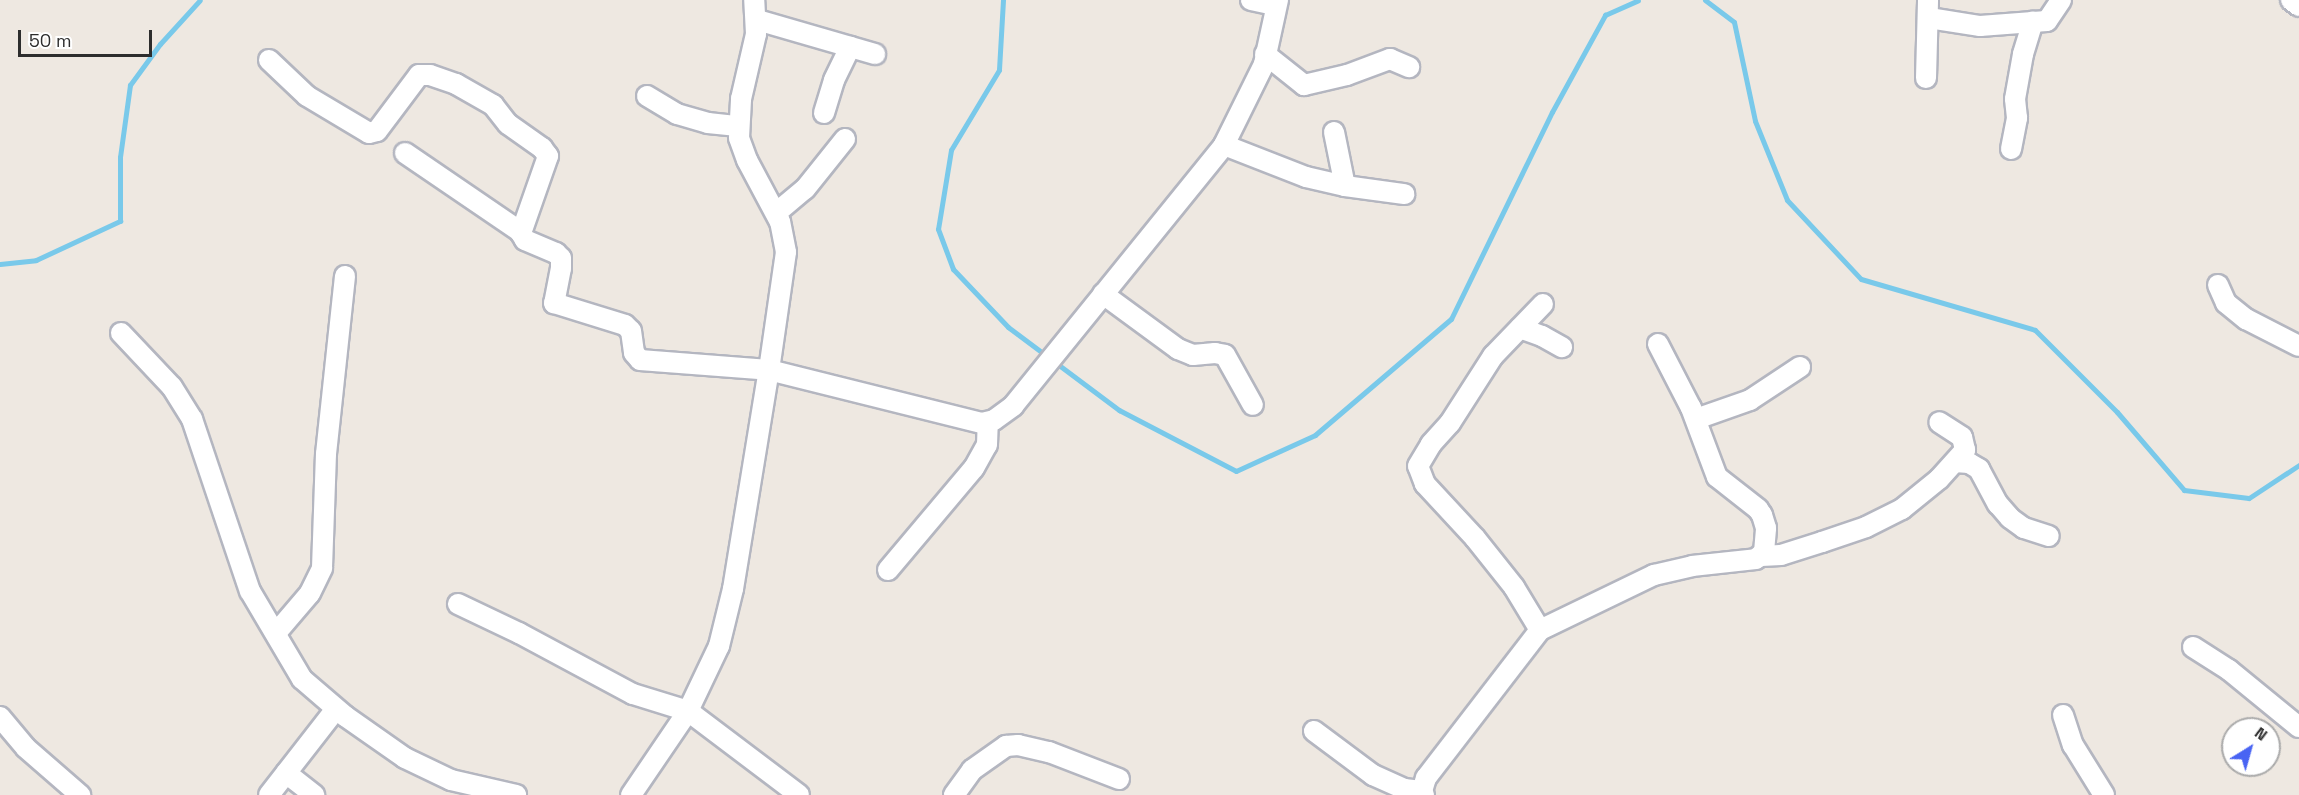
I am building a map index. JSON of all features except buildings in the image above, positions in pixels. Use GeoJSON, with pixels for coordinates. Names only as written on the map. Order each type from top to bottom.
{"type":"FeatureCollection","features":[{"type":"Feature","properties":{"kind":"street"},"geometry":{"type":"LineString","coordinates":[[405,153],[521,232],[525,240],[556,253],[561,258],[561,268],[554,303],[625,325],[631,331],[634,353],[640,360],[769,370],[988,422],[1005,415],[1224,145],[1264,64],[1276,3],[1251,0]]}},
{"type":"Feature","properties":{"kind":"street"},"geometry":{"type":"LineString","coordinates":[[1926,78],[1928,9],[1980,26],[2046,21],[2061,0]]}},
{"type":"Feature","properties":{"kind":"street"},"geometry":{"type":"LineString","coordinates":[[2290,0],[2299,6]]}},
{"type":"Feature","properties":{"kind":"street"},"geometry":{"type":"LineString","coordinates":[[631,795],[688,711],[719,645],[726,619],[769,370],[786,252],[776,213],[741,149],[738,126],[756,10],[850,47],[875,54]]}},
{"type":"Feature","properties":{"kind":"street"},"geometry":{"type":"LineString","coordinates":[[2011,149],[2018,118],[2015,99],[2023,54],[2033,22]]}},
{"type":"Feature","properties":{"kind":"street"},"geometry":{"type":"LineString","coordinates":[[824,113],[834,80],[850,47]]}},
{"type":"Feature","properties":{"kind":"street"},"geometry":{"type":"LineString","coordinates":[[1265,54],[1304,85],[1347,75],[1390,59],[1409,67]]}},
{"type":"Feature","properties":{"kind":"street"},"geometry":{"type":"LineString","coordinates":[[269,60],[307,96],[369,133],[376,131],[388,118],[419,75],[456,84],[477,94],[493,105],[508,124],[542,148],[548,156],[521,232]]}},
{"type":"Feature","properties":{"kind":"street"},"geometry":{"type":"LineString","coordinates":[[647,96],[677,114],[708,123],[738,126]]}},
{"type":"Feature","properties":{"kind":"street"},"geometry":{"type":"LineString","coordinates":[[1334,132],[1346,186]]}},
{"type":"Feature","properties":{"kind":"street"},"geometry":{"type":"LineString","coordinates":[[776,213],[805,189],[845,139]]}},
{"type":"Feature","properties":{"kind":"street"},"geometry":{"type":"LineString","coordinates":[[1224,145],[1306,177],[1346,186],[1404,194]]}},
{"type":"Feature","properties":{"kind":"street"},"geometry":{"type":"LineString","coordinates":[[276,633],[310,593],[322,568],[326,454],[345,276]]}},
{"type":"Feature","properties":{"kind":"street"},"geometry":{"type":"LineString","coordinates":[[2218,285],[2226,303],[2246,319],[2299,346]]}},
{"type":"Feature","properties":{"kind":"street"},"geometry":{"type":"LineString","coordinates":[[1102,294],[1178,350],[1193,355],[1215,353],[1225,355],[1253,405]]}},
{"type":"Feature","properties":{"kind":"street"},"geometry":{"type":"LineString","coordinates":[[1540,630],[1514,587],[1475,538],[1425,484],[1418,466],[1431,444],[1450,423],[1493,356],[1543,304]]}},
{"type":"Feature","properties":{"kind":"street"},"geometry":{"type":"LineString","coordinates":[[1520,328],[1562,347]]}},
{"type":"Feature","properties":{"kind":"street"},"geometry":{"type":"LineString","coordinates":[[121,333],[172,387],[192,419],[250,591],[302,679],[336,709],[405,758],[437,774],[469,786],[506,794]]}},
{"type":"Feature","properties":{"kind":"street"},"geometry":{"type":"LineString","coordinates":[[1658,344],[1696,419],[1717,477],[1758,508],[1762,515],[1766,547],[1761,556]]}},
{"type":"Feature","properties":{"kind":"street"},"geometry":{"type":"LineString","coordinates":[[1696,419],[1750,400],[1800,367]]}},
{"type":"Feature","properties":{"kind":"street"},"geometry":{"type":"LineString","coordinates":[[888,570],[974,468],[987,446],[988,422]]}},
{"type":"Feature","properties":{"kind":"street"},"geometry":{"type":"LineString","coordinates":[[1314,731],[1373,775],[1404,789],[1423,793],[1426,778],[1540,630],[1654,575],[1692,566],[1781,555],[1866,527],[1902,509],[1955,462],[1965,450],[1962,437],[1940,422]]}},
{"type":"Feature","properties":{"kind":"street"},"geometry":{"type":"LineString","coordinates":[[1955,462],[1969,463],[1979,469],[1998,504],[2010,518],[2024,528],[2049,536]]}},
{"type":"Feature","properties":{"kind":"street"},"geometry":{"type":"LineString","coordinates":[[458,604],[519,633],[633,694],[688,711],[799,795]]}},
{"type":"Feature","properties":{"kind":"street"},"geometry":{"type":"LineString","coordinates":[[2193,646],[2229,670],[2299,727]]}},
{"type":"Feature","properties":{"kind":"street"},"geometry":{"type":"LineString","coordinates":[[269,795],[336,709]]}},
{"type":"Feature","properties":{"kind":"street"},"geometry":{"type":"LineString","coordinates":[[2063,715],[2073,745],[2104,795]]}},
{"type":"Feature","properties":{"kind":"street"},"geometry":{"type":"LineString","coordinates":[[0,717],[26,748],[80,795]]}},
{"type":"Feature","properties":{"kind":"street"},"geometry":{"type":"LineString","coordinates":[[954,795],[972,771],[1005,746],[1018,745],[1050,752],[1119,779]]}},
{"type":"Feature","properties":{"kind":"street"},"geometry":{"type":"LineString","coordinates":[[286,774],[314,795]]}},
{"type":"Feature","properties":{"kind":"waterway"},"geometry":{"type":"LineString","coordinates":[[0,264],[36,260],[120,221],[120,157],[130,85],[160,44],[200,0]]}},
{"type":"Feature","properties":{"kind":"waterway"},"geometry":{"type":"LineString","coordinates":[[1003,0],[999,70],[951,150],[938,229],[953,269],[1008,327],[1119,410],[1236,471],[1315,435],[1451,319],[1552,112],[1605,15],[1638,0]]}},
{"type":"Feature","properties":{"kind":"waterway"},"geometry":{"type":"LineString","coordinates":[[1705,0],[1734,22],[1755,121],[1787,200],[1861,279],[2035,330],[2117,412],[2184,490],[2249,498],[2299,465]]}}]}
